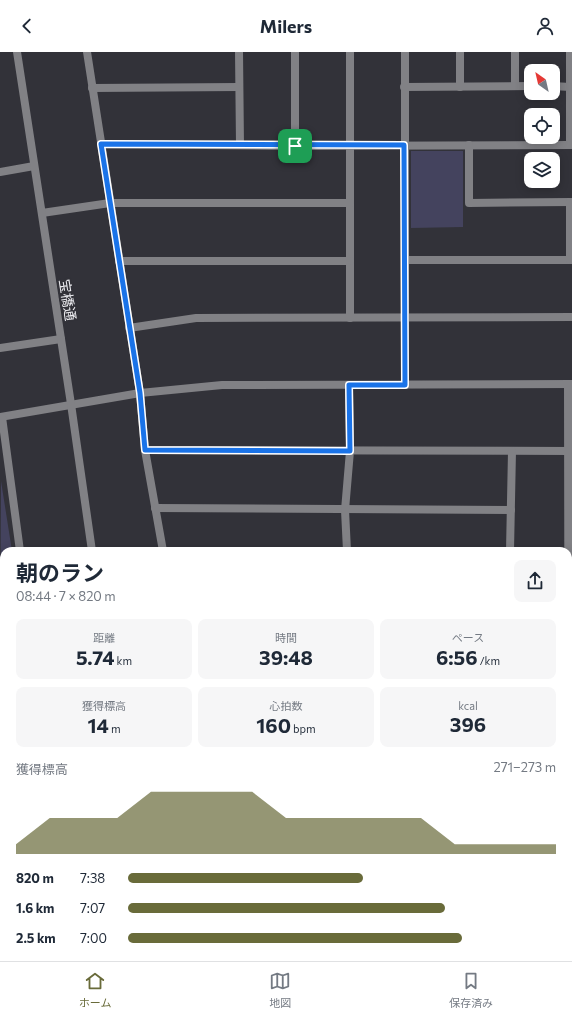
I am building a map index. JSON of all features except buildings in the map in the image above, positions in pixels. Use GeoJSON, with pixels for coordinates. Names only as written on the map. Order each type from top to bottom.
{"type":"FeatureCollection","features":[{"type":"Feature","properties":{"kind":"street","name":"宝橋通"},"geometry":{"type":"LineString","coordinates":[[17,52],[91,547]]}},
{"type":"Feature","properties":{"kind":"street"},"geometry":{"type":"LineString","coordinates":[[87,52],[140,393],[145,450],[162,547]]}},
{"type":"Feature","properties":{"kind":"street"},"geometry":{"type":"LineString","coordinates":[[239,52],[240,145]]}},
{"type":"Feature","properties":{"kind":"street"},"geometry":{"type":"LineString","coordinates":[[295,52],[295,146]]}},
{"type":"Feature","properties":{"kind":"street"},"geometry":{"type":"LineString","coordinates":[[350,52],[350,318]]}},
{"type":"Feature","properties":{"kind":"street"},"geometry":{"type":"LineString","coordinates":[[404,52],[405,385]]}},
{"type":"Feature","properties":{"kind":"street"},"geometry":{"type":"LineString","coordinates":[[460,52],[460,87]]}},
{"type":"Feature","properties":{"kind":"street"},"geometry":{"type":"LineString","coordinates":[[515,52],[516,86]]}},
{"type":"Feature","properties":{"kind":"street"},"geometry":{"type":"LineString","coordinates":[[101,144],[295,146],[571,145],[570,52]]}},
{"type":"Feature","properties":{"kind":"street"},"geometry":{"type":"LineString","coordinates":[[404,87],[524,86]]}},
{"type":"Feature","properties":{"kind":"street"},"geometry":{"type":"LineString","coordinates":[[560,86],[570,86]]}},
{"type":"Feature","properties":{"kind":"street"},"geometry":{"type":"LineString","coordinates":[[92,88],[239,87]]}},
{"type":"Feature","properties":{"kind":"street"},"geometry":{"type":"LineString","coordinates":[[405,260],[571,260],[571,202],[470,203],[469,145]]}},
{"type":"Feature","properties":{"kind":"street"},"geometry":{"type":"LineString","coordinates":[[0,172],[34,166]]}},
{"type":"Feature","properties":{"kind":"street"},"geometry":{"type":"LineString","coordinates":[[42,213],[110,203],[350,203]]}},
{"type":"Feature","properties":{"kind":"street"},"geometry":{"type":"LineString","coordinates":[[119,261],[350,261]]}},
{"type":"Feature","properties":{"kind":"street"},"geometry":{"type":"LineString","coordinates":[[129,328],[196,318],[572,317]]}},
{"type":"Feature","properties":{"kind":"street"},"geometry":{"type":"LineString","coordinates":[[0,348],[61,339]]}},
{"type":"Feature","properties":{"kind":"street"},"geometry":{"type":"LineString","coordinates":[[19,547],[1,417],[140,393],[222,385],[570,384],[570,547]]}},
{"type":"Feature","properties":{"kind":"street"},"geometry":{"type":"LineString","coordinates":[[347,547],[345,510],[350,451],[349,385]]}},
{"type":"Feature","properties":{"kind":"street"},"geometry":{"type":"LineString","coordinates":[[145,450],[570,451]]}},
{"type":"Feature","properties":{"kind":"street"},"geometry":{"type":"LineString","coordinates":[[510,547],[512,451]]}},
{"type":"Feature","properties":{"kind":"street"},"geometry":{"type":"LineString","coordinates":[[0,474],[9,472]]}},
{"type":"Feature","properties":{"kind":"street"},"geometry":{"type":"LineString","coordinates":[[155,508],[511,510]]}},
{"type":"Feature","properties":{"kind":"shaded area"},"geometry":{"type":"Polygon","coordinates":[[[411,151],[463,151],[463,227],[411,228],[411,151]]]}},
{"type":"Feature","properties":{"kind":"shaded area"},"geometry":{"type":"Polygon","coordinates":[[[1,481],[11,547],[1,547],[1,481]]]}},
{"type":"Feature","properties":{"kind":"route"},"geometry":{"type":"LineString","coordinates":[[101,144],[295,146],[404,145],[405,385],[349,385],[350,451],[145,450],[140,393],[101,144]]}}]}
